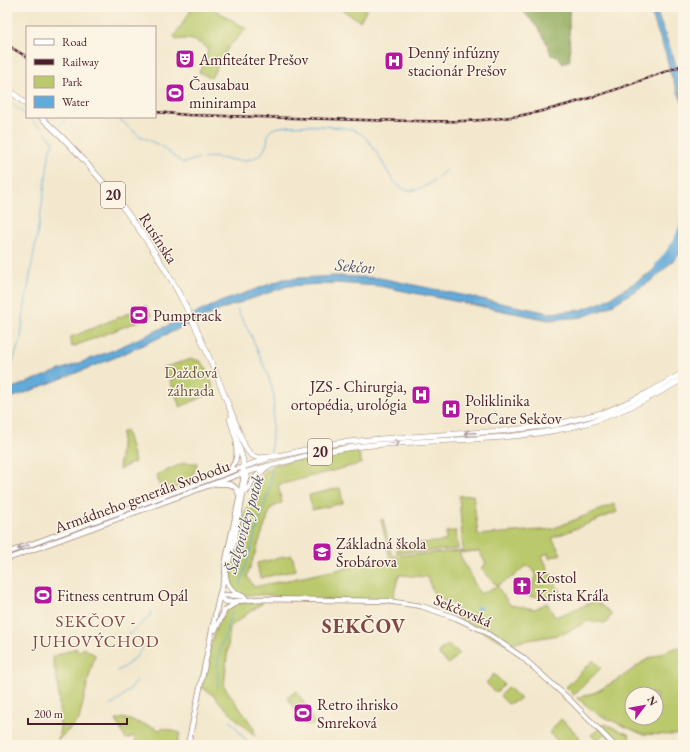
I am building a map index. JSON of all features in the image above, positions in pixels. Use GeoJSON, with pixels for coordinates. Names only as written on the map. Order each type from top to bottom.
{"type":"FeatureCollection","features":[{"type":"Feature","properties":{"kind":"main road"},"geometry":{"type":"LineString","coordinates":[[7,88],[26,104]]}},
{"type":"Feature","properties":{"kind":"main road","name":"Rusínska"},"geometry":{"type":"LineString","coordinates":[[42,118],[74,150],[124,208],[148,244],[186,307],[198,332],[245,447],[248,459],[245,466]]}},
{"type":"Feature","properties":{"kind":"main road","name":"Armádneho generála Svobodu"},"geometry":{"type":"LineString","coordinates":[[245,447],[247,452],[256,458],[278,456],[337,443],[514,430],[562,423],[606,412],[648,393],[683,373]]}},
{"type":"Feature","properties":{"kind":"main road","name":"Armádneho generála Svobodu"},"geometry":{"type":"LineString","coordinates":[[245,473],[329,450],[528,434],[564,428],[601,419],[632,406],[683,379]]}},
{"type":"Feature","properties":{"kind":"main road","name":"Rusínska"},"geometry":{"type":"LineString","coordinates":[[224,395],[245,466]]}},
{"type":"Feature","properties":{"kind":"main road"},"geometry":{"type":"LineString","coordinates":[[245,473],[245,466],[278,456]]}},
{"type":"Feature","properties":{"kind":"street"},"geometry":{"type":"LineString","coordinates":[[229,471],[235,463],[237,456],[237,446],[230,424],[230,416]]}},
{"type":"Feature","properties":{"kind":"street"},"geometry":{"type":"LineString","coordinates":[[225,573],[248,488],[262,470],[270,465]]}},
{"type":"Feature","properties":{"kind":"street","name":"Armádneho generála Svobodu"},"geometry":{"type":"LineString","coordinates":[[7,553],[245,466]]}},
{"type":"Feature","properties":{"kind":"street"},"geometry":{"type":"LineString","coordinates":[[240,514],[245,473]]}},
{"type":"Feature","properties":{"kind":"street"},"geometry":{"type":"LineString","coordinates":[[188,745],[225,573],[230,538],[245,473]]}},
{"type":"Feature","properties":{"kind":"street","name":"Armádneho generála Svobodu"},"geometry":{"type":"LineString","coordinates":[[7,559],[245,473]]}},
{"type":"Feature","properties":{"kind":"street"},"geometry":{"type":"LineString","coordinates":[[213,484],[225,483],[233,485],[237,488],[239,496]]}},
{"type":"Feature","properties":{"kind":"street","name":"Sekčovská"},"geometry":{"type":"LineString","coordinates":[[225,573],[230,588],[236,593],[246,597]]}},
{"type":"Feature","properties":{"kind":"street","name":"Sekčovská"},"geometry":{"type":"LineString","coordinates":[[219,597],[225,595],[260,599]]}},
{"type":"Feature","properties":{"kind":"street","name":"Sekčovská"},"geometry":{"type":"LineString","coordinates":[[219,597],[227,602],[260,599],[387,601],[421,606],[456,618],[482,630],[522,657],[570,700],[614,745]]}},
{"type":"Feature","properties":{"kind":"street"},"geometry":{"type":"LineString","coordinates":[[210,643],[220,618],[225,610],[239,601]]}},
{"type":"Feature","properties":{"kind":"green space"},"geometry":{"type":"Polygon","coordinates":[[[193,7],[210,7],[247,29],[229,46],[211,78],[199,72],[206,60],[208,49],[194,40],[176,40],[174,37],[193,7]]]}},
{"type":"Feature","properties":{"kind":"green space"},"geometry":{"type":"Polygon","coordinates":[[[337,7],[368,7],[360,21],[337,7]]]}},
{"type":"Feature","properties":{"kind":"green space"},"geometry":{"type":"Polygon","coordinates":[[[519,7],[570,7],[570,60],[563,64],[558,56],[551,55],[542,35],[519,7]]]}},
{"type":"Feature","properties":{"kind":"green space"},"geometry":{"type":"Polygon","coordinates":[[[146,306],[152,316],[72,347],[69,338],[146,306]]]}},
{"type":"Feature","properties":{"kind":"green space","name":"Dažďová záhrada"},"geometry":{"type":"Polygon","coordinates":[[[192,359],[200,361],[205,367],[211,380],[214,392],[180,407],[168,375],[161,368],[192,359]]]}},
{"type":"Feature","properties":{"kind":"green space"},"geometry":{"type":"Polygon","coordinates":[[[126,430],[135,462],[119,470],[122,432],[126,430]]]}},
{"type":"Feature","properties":{"kind":"green space"},"geometry":{"type":"Polygon","coordinates":[[[357,447],[361,462],[363,463],[278,485],[282,503],[271,508],[247,576],[254,587],[390,559],[381,520],[383,519],[392,556],[463,551],[459,496],[473,495],[478,535],[552,529],[614,504],[617,512],[552,538],[561,554],[549,558],[548,553],[542,556],[561,592],[546,598],[546,596],[530,597],[535,575],[533,569],[527,566],[497,586],[510,605],[535,609],[547,603],[555,617],[596,601],[612,614],[606,623],[588,621],[563,634],[507,644],[456,618],[458,610],[455,605],[435,597],[427,577],[399,575],[392,601],[281,599],[276,596],[269,595],[241,594],[235,591],[231,586],[229,578],[243,515],[246,512],[262,473],[273,465],[357,447]],[[479,551],[459,553],[480,594],[497,586],[481,568],[486,564],[479,551]]]}},
{"type":"Feature","properties":{"kind":"green space"},"geometry":{"type":"Polygon","coordinates":[[[184,463],[197,463],[194,472],[188,481],[175,488],[161,488],[156,475],[184,463]]]}},
{"type":"Feature","properties":{"kind":"green space"},"geometry":{"type":"Polygon","coordinates":[[[340,488],[343,503],[312,510],[309,495],[340,488]]]}},
{"type":"Feature","properties":{"kind":"green space"},"geometry":{"type":"Polygon","coordinates":[[[456,531],[458,549],[397,553],[396,545],[446,541],[446,532],[456,531]]]}},
{"type":"Feature","properties":{"kind":"green space"},"geometry":{"type":"Polygon","coordinates":[[[292,555],[296,570],[260,578],[257,563],[292,555]]]}},
{"type":"Feature","properties":{"kind":"green space"},"geometry":{"type":"Polygon","coordinates":[[[234,603],[263,603],[230,627],[224,686],[254,728],[255,736],[213,695],[199,686],[216,628],[224,614],[234,603]]]}},
{"type":"Feature","properties":{"kind":"green space"},"geometry":{"type":"Polygon","coordinates":[[[448,644],[459,653],[449,664],[439,655],[442,648],[444,649],[448,644]]]}},
{"type":"Feature","properties":{"kind":"green space"},"geometry":{"type":"Polygon","coordinates":[[[683,646],[683,734],[642,734],[599,715],[577,698],[596,692],[622,677],[644,661],[669,650],[683,646]]]}},
{"type":"Feature","properties":{"kind":"green space"},"geometry":{"type":"Polygon","coordinates":[[[76,648],[78,652],[84,648],[95,655],[79,720],[58,740],[60,727],[58,684],[52,657],[76,648]]]}},
{"type":"Feature","properties":{"kind":"green space"},"geometry":{"type":"Polygon","coordinates":[[[593,660],[601,668],[574,695],[566,687],[593,660]]]}},
{"type":"Feature","properties":{"kind":"green space"},"geometry":{"type":"Polygon","coordinates":[[[494,674],[504,684],[496,693],[486,683],[494,674]]]}},
{"type":"Feature","properties":{"kind":"green space"},"geometry":{"type":"Polygon","coordinates":[[[508,687],[521,699],[508,704],[500,696],[508,687]]]}},
{"type":"Feature","properties":{"kind":"green space","name":"Retro ihrisko Smreková"},"geometry":{"type":"Polygon","coordinates":[[[297,691],[315,723],[310,726],[303,723],[287,697],[297,691]]]}},
{"type":"Feature","properties":{"kind":"green space"},"geometry":{"type":"Polygon","coordinates":[[[123,718],[156,728],[158,730],[163,728],[180,733],[177,745],[130,745],[136,741],[134,736],[127,739],[125,738],[116,720],[123,718]]]}},
{"type":"Feature","properties":{"kind":"green space"},"geometry":{"type":"Polygon","coordinates":[[[561,719],[580,737],[578,739],[582,743],[581,745],[562,745],[549,733],[561,719]]]}},
{"type":"Feature","properties":{"kind":"green space"},"geometry":{"type":"Polygon","coordinates":[[[605,724],[630,735],[627,745],[616,745],[605,734],[597,740],[591,735],[605,724]]]}},
{"type":"Feature","properties":{"kind":"water"},"geometry":{"type":"Polygon","coordinates":[[[649,7],[655,7],[683,84],[683,104],[671,75],[666,55],[649,7]]]}},
{"type":"Feature","properties":{"kind":"water"},"geometry":{"type":"Polygon","coordinates":[[[683,230],[682,252],[654,279],[607,308],[582,317],[549,320],[379,286],[335,283],[288,286],[225,308],[114,358],[17,396],[7,398],[7,390],[111,351],[223,301],[284,279],[335,276],[380,278],[549,313],[581,310],[605,301],[650,273],[676,247],[683,230]]]}},
{"type":"Feature","properties":{"kind":"waterway"},"geometry":{"type":"LineString","coordinates":[[7,100],[26,115]]}},
{"type":"Feature","properties":{"kind":"waterway"},"geometry":{"type":"LineString","coordinates":[[29,118],[41,128]]}},
{"type":"Feature","properties":{"kind":"waterway"},"geometry":{"type":"LineString","coordinates":[[61,125],[65,118]]}},
{"type":"Feature","properties":{"kind":"waterway"},"geometry":{"type":"LineString","coordinates":[[118,118],[138,135],[161,146],[181,162],[184,163],[199,158]]}},
{"type":"Feature","properties":{"kind":"waterway"},"geometry":{"type":"LineString","coordinates":[[203,158],[209,157],[241,161],[254,158],[265,149],[269,132],[275,128],[284,126],[324,126],[354,130],[366,138],[391,177],[400,187],[411,190],[426,186],[446,170]]}},
{"type":"Feature","properties":{"kind":"waterway"},"geometry":{"type":"LineString","coordinates":[[46,133],[53,142]]}},
{"type":"Feature","properties":{"kind":"waterway"},"geometry":{"type":"LineString","coordinates":[[8,390],[11,367],[21,338],[50,149],[54,141]]}},
{"type":"Feature","properties":{"kind":"waterway","name":"Sekčov"},"geometry":{"type":"LineString","coordinates":[[658,266],[673,247],[683,225]]}},
{"type":"Feature","properties":{"kind":"waterway","name":"Šalgovícky potok"},"geometry":{"type":"LineString","coordinates":[[237,309],[251,335],[269,378],[274,396],[271,453]]}},
{"type":"Feature","properties":{"kind":"waterway","name":"Šalgovícky potok"},"geometry":{"type":"LineString","coordinates":[[240,585],[270,486],[272,470]]}},
{"type":"Feature","properties":{"kind":"waterway"},"geometry":{"type":"LineString","coordinates":[[123,638],[150,616],[151,611]]}},
{"type":"Feature","properties":{"kind":"waterway","name":"Šalgovícky potok"},"geometry":{"type":"LineString","coordinates":[[218,687],[218,664],[220,650],[232,612]]}},
{"type":"Feature","properties":{"kind":"waterway"},"geometry":{"type":"LineString","coordinates":[[117,671],[133,660],[144,645]]}},
{"type":"Feature","properties":{"kind":"waterway"},"geometry":{"type":"LineString","coordinates":[[110,705],[114,704],[136,683],[136,679]]}},
{"type":"Feature","properties":{"kind":"waterway","name":"Šalgovícky potok"},"geometry":{"type":"LineString","coordinates":[[230,720],[251,745]]}},
{"type":"Feature","properties":{"kind":"railway"},"geometry":{"type":"LineString","coordinates":[[7,45],[26,56]]}},
{"type":"Feature","properties":{"kind":"railway"},"geometry":{"type":"LineString","coordinates":[[156,112],[188,115],[403,121],[461,121],[499,119],[539,112],[581,101],[683,65]]}},
{"type":"Feature","properties":{"kind":"place","name":"Amfiteáter Prešov"},"geometry":{"type":"Point","coordinates":[185,59]}},
{"type":"Feature","properties":{"kind":"place","name":"Denný infúzny stacionár Prešov"},"geometry":{"type":"Point","coordinates":[394,61]}},
{"type":"Feature","properties":{"kind":"place","name":"Čausabau minirampa"},"geometry":{"type":"Point","coordinates":[175,93]}},
{"type":"Feature","properties":{"kind":"place","name":"Pumptrack"},"geometry":{"type":"Point","coordinates":[139,315]}},
{"type":"Feature","properties":{"kind":"place","name":"JZS - Chirurgia, ortopédia, urológia"},"geometry":{"type":"Point","coordinates":[421,395]}},
{"type":"Feature","properties":{"kind":"place","name":"Poliklinika ProCare Sekčov"},"geometry":{"type":"Point","coordinates":[451,409]}},
{"type":"Feature","properties":{"kind":"place","name":"Základná škola Šrobárova"},"geometry":{"type":"Point","coordinates":[322,552]}},
{"type":"Feature","properties":{"kind":"place","name":"Kostol Krista Kráľa"},"geometry":{"type":"Point","coordinates":[522,586]}},
{"type":"Feature","properties":{"kind":"place","name":"Fitness centrum Opál"},"geometry":{"type":"Point","coordinates":[43,595]}},
{"type":"Feature","properties":{"kind":"place","name":"Retro ihrisko Smreková"},"geometry":{"type":"Point","coordinates":[303,713]}},
{"type":"Feature","properties":{"kind":"district","name":"SEKČOV"},"geometry":{"type":"Point","coordinates":[364,626]}},
{"type":"Feature","properties":{"kind":"district","name":"SEKČOV - JUHOVÝCHOD"},"geometry":{"type":"Point","coordinates":[96,631]}}]}
